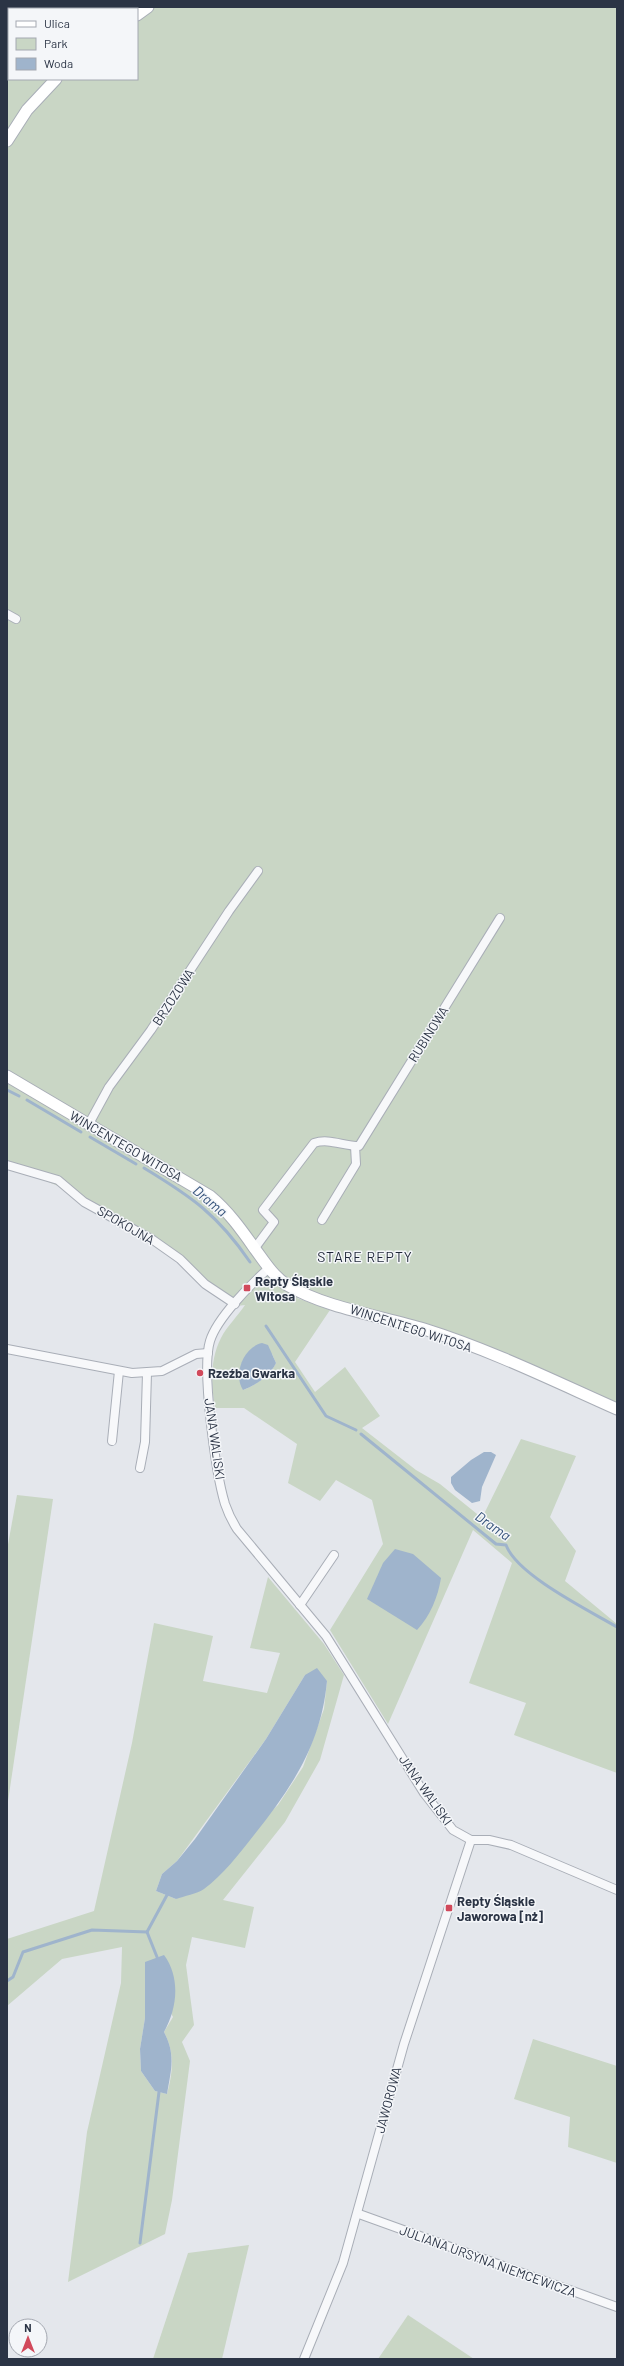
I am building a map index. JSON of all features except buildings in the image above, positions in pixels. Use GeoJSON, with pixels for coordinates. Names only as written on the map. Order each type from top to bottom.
{"type":"FeatureCollection","features":[{"type":"Feature","properties":{"kind":"street"},"geometry":{"type":"LineString","coordinates":[[138,14],[148,7]]}},
{"type":"Feature","properties":{"kind":"street"},"geometry":{"type":"LineString","coordinates":[[7,141],[27,110],[55,80]]}},
{"type":"Feature","properties":{"kind":"street"},"geometry":{"type":"LineString","coordinates":[[7,614],[16,619]]}},
{"type":"Feature","properties":{"kind":"street","name":"BRZOZOWA"},"geometry":{"type":"LineString","coordinates":[[92,1126],[91,1120],[109,1087],[151,1030],[229,911],[258,870]]}},
{"type":"Feature","properties":{"kind":"street","name":"RUBINOWA"},"geometry":{"type":"LineString","coordinates":[[355,1146],[359,1146],[500,918]]}},
{"type":"Feature","properties":{"kind":"street","name":"WINCENTEGO WITOSA"},"geometry":{"type":"LineString","coordinates":[[7,1076],[210,1196],[232,1217],[269,1268],[279,1279],[298,1291],[450,1339],[511,1362],[617,1410]]}},
{"type":"Feature","properties":{"kind":"street"},"geometry":{"type":"LineString","coordinates":[[254,1248],[274,1222],[263,1210],[314,1143],[321,1141],[355,1146],[356,1164],[322,1220]]}},
{"type":"Feature","properties":{"kind":"street","name":"SPOKOJNA"},"geometry":{"type":"LineString","coordinates":[[7,1165],[58,1180],[84,1202],[153,1240],[180,1259],[205,1284],[235,1304]]}},
{"type":"Feature","properties":{"kind":"street","name":"JANA WALISKI"},"geometry":{"type":"LineString","coordinates":[[269,1268],[235,1304],[216,1330],[210,1341],[208,1353],[208,1394],[217,1463],[229,1516],[236,1529],[326,1636],[440,1815],[453,1830],[471,1840],[488,1840],[511,1845],[617,1890]]}},
{"type":"Feature","properties":{"kind":"street"},"geometry":{"type":"LineString","coordinates":[[7,1349],[118,1371],[147,1373],[162,1371],[196,1354],[208,1353]]}},
{"type":"Feature","properties":{"kind":"street"},"geometry":{"type":"LineString","coordinates":[[112,1441],[118,1371]]}},
{"type":"Feature","properties":{"kind":"street"},"geometry":{"type":"LineString","coordinates":[[140,1468],[145,1442],[147,1373]]}},
{"type":"Feature","properties":{"kind":"street"},"geometry":{"type":"LineString","coordinates":[[300,1605],[334,1555]]}},
{"type":"Feature","properties":{"kind":"street","name":"JAWOROWA"},"geometry":{"type":"LineString","coordinates":[[304,2359],[343,2263],[359,2214],[404,2044],[471,1840]]}},
{"type":"Feature","properties":{"kind":"street","name":"JULIANA URSYNA NIEMCEWICZA"},"geometry":{"type":"LineString","coordinates":[[359,2214],[617,2307]]}},
{"type":"Feature","properties":{"kind":"green space"},"geometry":{"type":"Polygon","coordinates":[[[7,7],[617,7],[617,1406],[475,1344],[319,1295],[297,1298],[330,1310],[295,1362],[315,1392],[345,1367],[380,1416],[362,1428],[416,1470],[440,1484],[482,1518],[521,1439],[576,1456],[550,1517],[576,1551],[565,1581],[617,1624],[617,1773],[514,1735],[526,1703],[469,1683],[512,1563],[473,1530],[388,1724],[330,1630],[383,1544],[372,1500],[336,1480],[320,1501],[288,1483],[297,1444],[244,1408],[215,1408],[212,1372],[217,1346],[229,1325],[245,1305],[237,1306],[140,1233],[63,1188],[7,1165],[7,7]],[[272,1354],[243,1390],[258,1382],[270,1372],[276,1363],[272,1354]]]}},
{"type":"Feature","properties":{"kind":"green space"},"geometry":{"type":"Polygon","coordinates":[[[17,1495],[53,1499],[7,1808],[7,1550],[17,1495]]]}},
{"type":"Feature","properties":{"kind":"green space"},"geometry":{"type":"Polygon","coordinates":[[[268,1577],[324,1644],[344,1675],[320,1760],[285,1822],[223,1900],[254,1907],[245,1948],[192,1937],[186,1965],[194,2025],[182,2042],[190,2061],[172,2200],[165,2234],[68,2282],[87,2132],[121,1983],[122,1947],[62,1959],[7,2006],[7,1939],[94,1911],[132,1743],[154,1623],[213,1636],[203,1681],[267,1693],[280,1653],[250,1648],[268,1577]],[[305,1675],[266,1739],[177,1861],[162,1874],[156,1891],[176,1899],[278,1805],[303,1767],[324,1709],[327,1681],[305,1675]],[[145,1962],[145,2018],[140,2049],[141,2071],[155,2091],[167,2094],[171,2078],[172,2063],[170,2047],[164,2032],[173,2017],[145,1962]]]}},
{"type":"Feature","properties":{"kind":"green space"},"geometry":{"type":"Polygon","coordinates":[[[533,2039],[617,2066],[617,2163],[568,2147],[570,2117],[514,2099],[533,2039]]]}},
{"type":"Feature","properties":{"kind":"green space"},"geometry":{"type":"Polygon","coordinates":[[[249,2245],[222,2359],[153,2359],[188,2253],[249,2245]]]}},
{"type":"Feature","properties":{"kind":"green space"},"geometry":{"type":"Polygon","coordinates":[[[408,2315],[474,2359],[378,2359],[408,2315]]]}},
{"type":"Feature","properties":{"kind":"water"},"geometry":{"type":"Polygon","coordinates":[[[262,1343],[268,1345],[276,1363],[262,1380],[243,1390],[239,1377],[242,1362],[250,1350],[262,1343]]]}},
{"type":"Feature","properties":{"kind":"water"},"geometry":{"type":"Polygon","coordinates":[[[484,1452],[491,1452],[496,1455],[482,1487],[480,1501],[472,1503],[455,1490],[451,1483],[451,1477],[471,1460],[484,1452]]]}},
{"type":"Feature","properties":{"kind":"water"},"geometry":{"type":"Polygon","coordinates":[[[395,1549],[413,1554],[441,1578],[433,1606],[422,1625],[417,1630],[367,1599],[383,1563],[395,1549]]]}},
{"type":"Feature","properties":{"kind":"water"},"geometry":{"type":"Polygon","coordinates":[[[317,1668],[327,1681],[324,1704],[311,1745],[281,1800],[230,1864],[204,1889],[194,1894],[176,1899],[156,1891],[162,1874],[177,1861],[195,1839],[266,1739],[305,1675],[317,1668]]]}},
{"type":"Feature","properties":{"kind":"water"},"geometry":{"type":"Polygon","coordinates":[[[164,1955],[173,1974],[175,1983],[172,2014],[164,2032],[168,2040],[172,2063],[167,2094],[155,2091],[141,2071],[140,2049],[145,2018],[145,1962],[164,1955]]]}},
{"type":"Feature","properties":{"kind":"waterway","name":"Drama"},"geometry":{"type":"LineString","coordinates":[[7,1090],[19,1096]]}},
{"type":"Feature","properties":{"kind":"waterway","name":"Drama"},"geometry":{"type":"LineString","coordinates":[[27,1100],[81,1132]]}},
{"type":"Feature","properties":{"kind":"waterway","name":"Drama"},"geometry":{"type":"LineString","coordinates":[[90,1137],[136,1164]]}},
{"type":"Feature","properties":{"kind":"waterway","name":"Drama"},"geometry":{"type":"LineString","coordinates":[[144,1168],[176,1188],[203,1208],[227,1232],[250,1262]]}},
{"type":"Feature","properties":{"kind":"waterway","name":"Drama"},"geometry":{"type":"LineString","coordinates":[[266,1326],[326,1416],[356,1430]]}},
{"type":"Feature","properties":{"kind":"waterway","name":"Drama"},"geometry":{"type":"LineString","coordinates":[[361,1434],[496,1544],[506,1545],[513,1556],[538,1580],[617,1627]]}},
{"type":"Feature","properties":{"kind":"waterway"},"geometry":{"type":"LineString","coordinates":[[147,1932],[167,1895]]}},
{"type":"Feature","properties":{"kind":"waterway"},"geometry":{"type":"LineString","coordinates":[[7,1981],[13,1977],[23,1952],[92,1930],[147,1932]]}},
{"type":"Feature","properties":{"kind":"waterway"},"geometry":{"type":"LineString","coordinates":[[147,1932],[157,1957]]}},
{"type":"Feature","properties":{"kind":"waterway"},"geometry":{"type":"LineString","coordinates":[[140,2243],[159,2092]]}},
{"type":"Feature","properties":{"kind":"place","name":"Repty Śląskie Witosa"},"geometry":{"type":"Point","coordinates":[247,1288]}},
{"type":"Feature","properties":{"kind":"place","name":"Rzeźba Gwarka"},"geometry":{"type":"Point","coordinates":[200,1373]}},
{"type":"Feature","properties":{"kind":"place","name":"Repty Śląskie Jaworowa [nż]"},"geometry":{"type":"Point","coordinates":[449,1908]}},
{"type":"Feature","properties":{"kind":"district","name":"STARE REPTY"},"geometry":{"type":"Point","coordinates":[365,1257]}}]}
